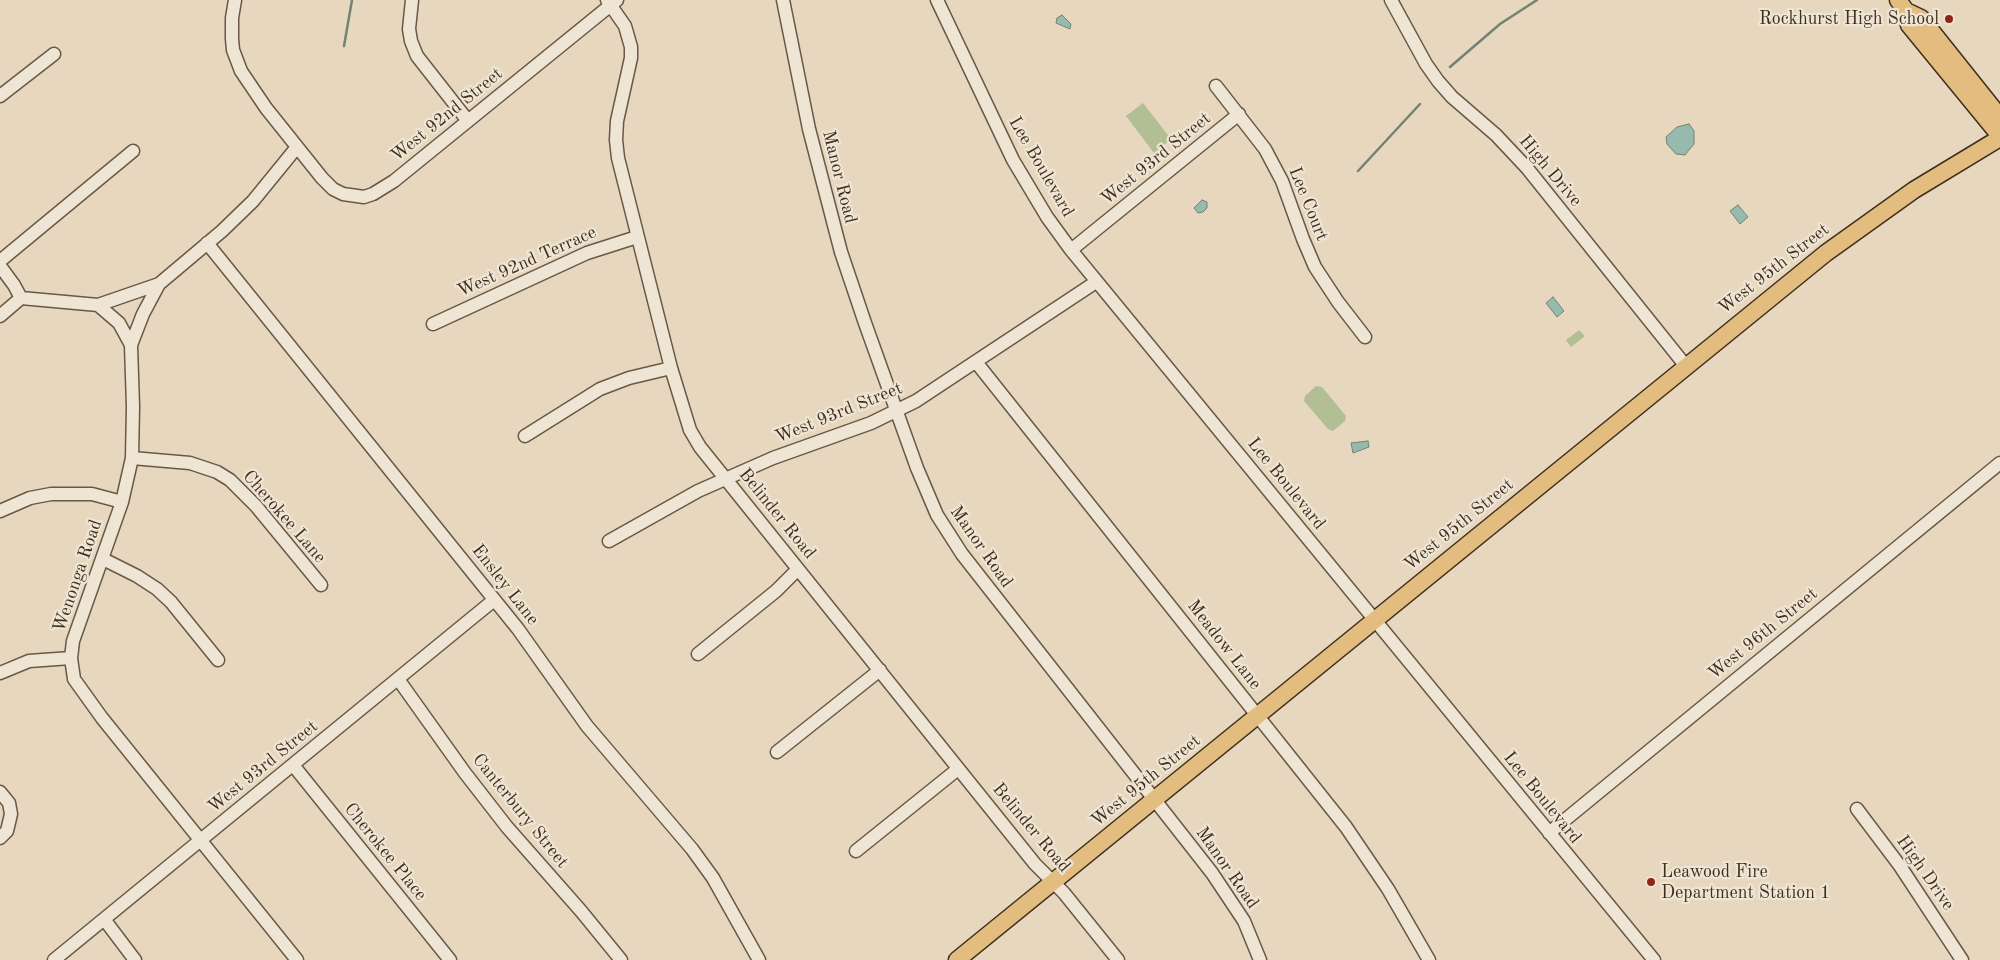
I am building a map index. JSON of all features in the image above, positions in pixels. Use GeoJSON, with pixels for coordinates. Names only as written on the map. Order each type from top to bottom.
{"type":"FeatureCollection","features":[{"type":"Feature","properties":{"kind":"main road"},"geometry":{"type":"LineString","coordinates":[[1902,5],[1921,18],[2000,117]]}},
{"type":"Feature","properties":{"kind":"main road"},"geometry":{"type":"LineString","coordinates":[[1902,5],[1909,25],[2000,137]]}},
{"type":"Feature","properties":{"kind":"main road","name":"West 95th Street"},"geometry":{"type":"LineString","coordinates":[[957,960],[1685,365],[1858,228],[1914,190],[2000,137]]}},
{"type":"Feature","properties":{"kind":"street","name":"West 92nd Street"},"geometry":{"type":"LineString","coordinates":[[234,0],[232,39],[241,71],[296,148],[334,189],[343,194],[364,196],[384,188],[611,2]]}},
{"type":"Feature","properties":{"kind":"street"},"geometry":{"type":"LineString","coordinates":[[412,0],[409,29],[410,41],[417,56],[468,121]]}},
{"type":"Feature","properties":{"kind":"street","name":"Manor Road"},"geometry":{"type":"LineString","coordinates":[[783,0],[821,179],[844,261],[922,482],[947,533],[1230,898],[1244,921],[1260,960]]}},
{"type":"Feature","properties":{"kind":"street","name":"Lee Boulevard"},"geometry":{"type":"LineString","coordinates":[[938,0],[1013,160],[1047,217],[1096,282],[1654,960]]}},
{"type":"Feature","properties":{"kind":"street","name":"High Drive"},"geometry":{"type":"LineString","coordinates":[[1391,0],[1426,64],[1438,81],[1452,97],[1485,124],[1513,152],[1685,365]]}},
{"type":"Feature","properties":{"kind":"street","name":"Belinder Road"},"geometry":{"type":"LineString","coordinates":[[611,2],[625,26],[631,47],[631,58],[619,107],[616,140],[622,179],[671,368],[690,430],[700,447],[1035,864],[1053,882],[1118,960]]}},
{"type":"Feature","properties":{"kind":"street"},"geometry":{"type":"LineString","coordinates":[[0,96],[54,54]]}},
{"type":"Feature","properties":{"kind":"street","name":"Lee Court"},"geometry":{"type":"LineString","coordinates":[[1216,86],[1265,149],[1282,181],[1315,267],[1338,302],[1365,336]]}},
{"type":"Feature","properties":{"kind":"street","name":"West 93rd Street"},"geometry":{"type":"LineString","coordinates":[[1072,250],[1239,114]]}},
{"type":"Feature","properties":{"kind":"street"},"geometry":{"type":"LineString","coordinates":[[0,316],[21,298],[98,305],[158,284],[253,201],[296,148]]}},
{"type":"Feature","properties":{"kind":"street"},"geometry":{"type":"LineString","coordinates":[[0,261],[133,151]]}},
{"type":"Feature","properties":{"kind":"street","name":"West 92nd Terrace"},"geometry":{"type":"LineString","coordinates":[[433,324],[588,253],[637,237]]}},
{"type":"Feature","properties":{"kind":"street","name":"Ensley Lane"},"geometry":{"type":"LineString","coordinates":[[207,243],[528,642],[587,726],[692,849],[713,878],[754,958]]}},
{"type":"Feature","properties":{"kind":"street"},"geometry":{"type":"LineString","coordinates":[[0,266],[21,298]]}},
{"type":"Feature","properties":{"kind":"street","name":"West 93rd Street"},"geometry":{"type":"LineString","coordinates":[[609,541],[663,510],[726,479],[766,461],[871,422],[916,400],[1096,282]]}},
{"type":"Feature","properties":{"kind":"street","name":"Wenonga Road"},"geometry":{"type":"LineString","coordinates":[[158,284],[143,314],[131,345],[134,407],[132,458],[122,502],[73,641],[71,658],[74,679],[79,688],[297,960]]}},
{"type":"Feature","properties":{"kind":"street"},"geometry":{"type":"LineString","coordinates":[[98,305],[119,323],[131,345]]}},
{"type":"Feature","properties":{"kind":"street","name":"Meadow Lane"},"geometry":{"type":"LineString","coordinates":[[976,362],[1346,827],[1388,889],[1430,960]]}},
{"type":"Feature","properties":{"kind":"street"},"geometry":{"type":"LineString","coordinates":[[524,436],[600,389],[629,378],[671,368]]}},
{"type":"Feature","properties":{"kind":"street","name":"Cherokee Lane"},"geometry":{"type":"LineString","coordinates":[[132,458],[190,463],[217,472],[230,480],[256,506],[320,585]]}},
{"type":"Feature","properties":{"kind":"street","name":"West 96th Street"},"geometry":{"type":"LineString","coordinates":[[1549,833],[2000,463]]}},
{"type":"Feature","properties":{"kind":"street"},"geometry":{"type":"LineString","coordinates":[[0,511],[30,498],[51,494],[92,494],[122,502]]}},
{"type":"Feature","properties":{"kind":"street"},"geometry":{"type":"LineString","coordinates":[[102,558],[138,576],[157,589],[171,602],[218,660]]}},
{"type":"Feature","properties":{"kind":"street"},"geometry":{"type":"LineString","coordinates":[[698,654],[776,592],[798,569]]}},
{"type":"Feature","properties":{"kind":"street","name":"West 93rd Street"},"geometry":{"type":"LineString","coordinates":[[54,960],[494,600]]}},
{"type":"Feature","properties":{"kind":"street"},"geometry":{"type":"LineString","coordinates":[[0,673],[29,661],[71,658]]}},
{"type":"Feature","properties":{"kind":"street"},"geometry":{"type":"LineString","coordinates":[[777,752],[880,670]]}},
{"type":"Feature","properties":{"kind":"street","name":"Canterbury Street"},"geometry":{"type":"LineString","coordinates":[[398,679],[507,827],[581,910],[621,960]]}},
{"type":"Feature","properties":{"kind":"street","name":"Cherokee Place"},"geometry":{"type":"LineString","coordinates":[[293,765],[450,960]]}},
{"type":"Feature","properties":{"kind":"street"},"geometry":{"type":"LineString","coordinates":[[856,851],[958,768]]}},
{"type":"Feature","properties":{"kind":"street"},"geometry":{"type":"LineString","coordinates":[[0,792],[9,803],[11,814],[7,831],[0,838]]}},
{"type":"Feature","properties":{"kind":"street","name":"High Drive"},"geometry":{"type":"LineString","coordinates":[[1856,809],[1900,866],[1962,960]]}},
{"type":"Feature","properties":{"kind":"street"},"geometry":{"type":"LineString","coordinates":[[104,919],[135,960]]}},
{"type":"Feature","properties":{"kind":"green space"},"geometry":{"type":"Polygon","coordinates":[[[1143,103],[1171,139],[1154,153],[1126,116],[1143,103]]]}},
{"type":"Feature","properties":{"kind":"green space"},"geometry":{"type":"Polygon","coordinates":[[[1579,330],[1585,336],[1571,347],[1566,340],[1579,330]]]}},
{"type":"Feature","properties":{"kind":"green space"},"geometry":{"type":"Polygon","coordinates":[[[1316,386],[1322,387],[1346,416],[1345,421],[1333,431],[1328,429],[1304,401],[1305,396],[1316,386]]]}},
{"type":"Feature","properties":{"kind":"water"},"geometry":{"type":"Polygon","coordinates":[[[1062,15],[1071,24],[1070,29],[1056,23],[1057,18],[1062,15]]]}},
{"type":"Feature","properties":{"kind":"water"},"geometry":{"type":"Polygon","coordinates":[[[1689,124],[1694,131],[1694,144],[1685,155],[1676,154],[1667,144],[1666,137],[1677,127],[1689,124]]]}},
{"type":"Feature","properties":{"kind":"water"},"geometry":{"type":"Polygon","coordinates":[[[1202,200],[1207,202],[1207,208],[1203,212],[1198,213],[1194,208],[1202,200]]]}},
{"type":"Feature","properties":{"kind":"water"},"geometry":{"type":"Polygon","coordinates":[[[1738,205],[1748,217],[1740,224],[1730,211],[1738,205]]]}},
{"type":"Feature","properties":{"kind":"water"},"geometry":{"type":"Polygon","coordinates":[[[1553,297],[1564,311],[1557,317],[1546,303],[1553,297]]]}},
{"type":"Feature","properties":{"kind":"water"},"geometry":{"type":"Polygon","coordinates":[[[1368,441],[1369,447],[1353,453],[1351,443],[1368,441]]]}},
{"type":"Feature","properties":{"kind":"waterway"},"geometry":{"type":"LineString","coordinates":[[344,46],[352,0]]}},
{"type":"Feature","properties":{"kind":"waterway"},"geometry":{"type":"LineString","coordinates":[[1450,67],[1500,24],[1537,0]]}},
{"type":"Feature","properties":{"kind":"waterway"},"geometry":{"type":"LineString","coordinates":[[1358,171],[1420,104]]}},
{"type":"Feature","properties":{"kind":"place","name":"Rockhurst High School"},"geometry":{"type":"Point","coordinates":[1949,19]}},
{"type":"Feature","properties":{"kind":"place","name":"Leawood Fire Department Station 1"},"geometry":{"type":"Point","coordinates":[1651,882]}}]}
